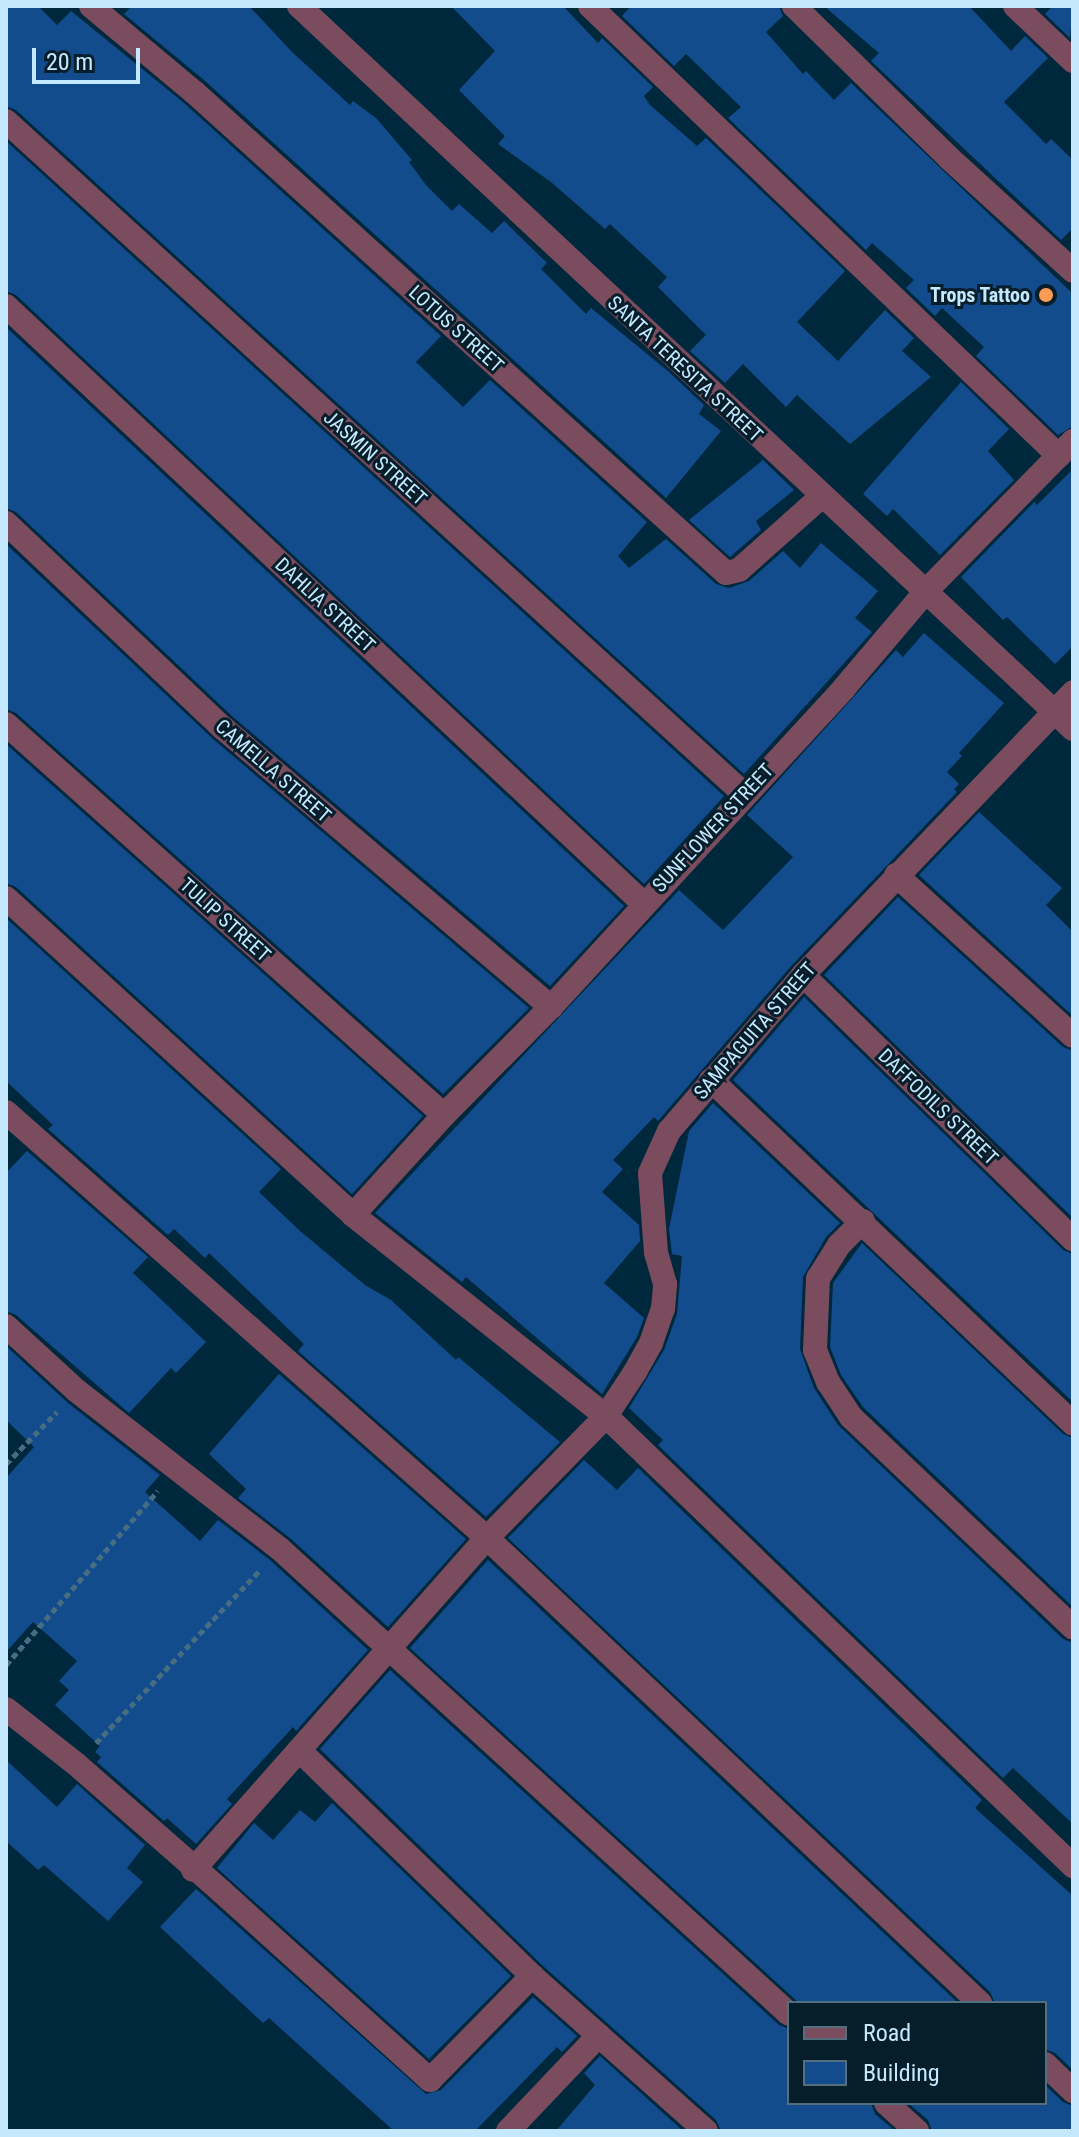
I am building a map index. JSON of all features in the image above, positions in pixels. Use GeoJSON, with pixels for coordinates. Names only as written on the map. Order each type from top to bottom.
{"type":"FeatureCollection","features":[{"type":"Feature","properties":{"kind":"street","name":"LOTUS STREET"},"geometry":{"type":"LineString","coordinates":[[91,6],[194,92],[726,573],[739,570],[821,497]]}},
{"type":"Feature","properties":{"kind":"street","name":"SANTA TERESITA STREET"},"geometry":{"type":"LineString","coordinates":[[299,6],[821,497],[927,590],[1073,729]]}},
{"type":"Feature","properties":{"kind":"street"},"geometry":{"type":"LineString","coordinates":[[590,6],[1066,449]]}},
{"type":"Feature","properties":{"kind":"street"},"geometry":{"type":"LineString","coordinates":[[794,6],[949,158],[1073,271]]}},
{"type":"Feature","properties":{"kind":"street"},"geometry":{"type":"LineString","coordinates":[[1015,6],[1073,61]]}},
{"type":"Feature","properties":{"kind":"street","name":"JASMIN STREET"},"geometry":{"type":"LineString","coordinates":[[6,121],[744,794]]}},
{"type":"Feature","properties":{"kind":"street","name":"DAHLIA STREET"},"geometry":{"type":"LineString","coordinates":[[6,306],[644,904]]}},
{"type":"Feature","properties":{"kind":"street","name":"SUNFLOWER STREET"},"geometry":{"type":"LineString","coordinates":[[353,1215],[444,1115],[551,1007],[844,688],[927,590],[1066,449]]}},
{"type":"Feature","properties":{"kind":"street","name":"CAMELLA STREET"},"geometry":{"type":"LineString","coordinates":[[6,523],[223,728],[551,1007]]}},
{"type":"Feature","properties":{"kind":"street","name":"SAMPAGUITA STREET"},"geometry":{"type":"LineString","coordinates":[[193,1870],[487,1538],[606,1416],[651,1343],[663,1309],[665,1284],[656,1253],[650,1173],[669,1131],[803,975],[1073,692]]}},
{"type":"Feature","properties":{"kind":"street","name":"TULIP STREET"},"geometry":{"type":"LineString","coordinates":[[6,724],[444,1115]]}},
{"type":"Feature","properties":{"kind":"street"},"geometry":{"type":"LineString","coordinates":[[896,875],[1073,1036]]}},
{"type":"Feature","properties":{"kind":"street"},"geometry":{"type":"LineString","coordinates":[[6,898],[353,1215],[606,1416],[1073,1866]]}},
{"type":"Feature","properties":{"kind":"street","name":"DAFFODILS STREET"},"geometry":{"type":"LineString","coordinates":[[803,975],[1073,1239]]}},
{"type":"Feature","properties":{"kind":"street"},"geometry":{"type":"LineString","coordinates":[[711,1080],[1073,1423]]}},
{"type":"Feature","properties":{"kind":"street"},"geometry":{"type":"LineString","coordinates":[[6,1112],[487,1538],[978,2001]]}},
{"type":"Feature","properties":{"kind":"street"},"geometry":{"type":"LineString","coordinates":[[863,1221],[839,1245],[818,1278],[815,1350],[828,1382],[851,1417],[1073,1628]]}},
{"type":"Feature","properties":{"kind":"street"},"geometry":{"type":"LineString","coordinates":[[6,1326],[77,1391],[280,1549],[787,2012]]}},
{"type":"Feature","properties":{"kind":"street"},"geometry":{"type":"LineString","coordinates":[[6,1709],[76,1764],[430,2080],[532,1976]]}},
{"type":"Feature","properties":{"kind":"street"},"geometry":{"type":"LineString","coordinates":[[299,1750],[532,1976],[706,2131]]}},
{"type":"Feature","properties":{"kind":"street"},"geometry":{"type":"LineString","coordinates":[[508,2131],[599,2035]]}},
{"type":"Feature","properties":{"kind":"street"},"geometry":{"type":"LineString","coordinates":[[1047,2066],[1073,2091]]}},
{"type":"Feature","properties":{"kind":"street"},"geometry":{"type":"LineString","coordinates":[[888,2105],[917,2131]]}},
{"type":"Feature","properties":{"kind":"path"},"geometry":{"type":"LineString","coordinates":[[6,1464],[77,1391]]}},
{"type":"Feature","properties":{"kind":"path"},"geometry":{"type":"LineString","coordinates":[[6,1665],[178,1470]]}},
{"type":"Feature","properties":{"kind":"path"},"geometry":{"type":"LineString","coordinates":[[76,1764],[280,1549]]}},
{"type":"Feature","properties":{"kind":"building"},"geometry":{"type":"Polygon","coordinates":[[[6,6],[38,6],[57,25],[71,11],[184,103],[441,336],[416,362],[463,407],[490,380],[647,522],[618,556],[629,568],[666,539],[716,584],[729,588],[749,581],[783,551],[800,568],[821,543],[878,591],[855,618],[872,632],[744,774],[16,110],[6,106],[6,6]]]}},
{"type":"Feature","properties":{"kind":"building"},"geometry":{"type":"Polygon","coordinates":[[[132,6],[249,6],[292,52],[350,105],[353,101],[376,118],[412,160],[409,162],[426,185],[452,211],[459,204],[492,233],[504,221],[547,263],[541,269],[586,314],[591,308],[669,372],[704,405],[699,414],[721,431],[666,498],[204,80],[124,14],[132,6]]]}},
{"type":"Feature","properties":{"kind":"building"},"geometry":{"type":"Polygon","coordinates":[[[451,6],[563,6],[598,43],[602,38],[653,87],[644,96],[650,105],[697,146],[706,138],[845,271],[797,322],[838,361],[885,310],[914,338],[902,351],[931,377],[850,444],[797,395],[786,407],[743,364],[725,383],[690,351],[706,335],[658,287],[667,277],[610,224],[605,229],[551,182],[498,144],[505,136],[459,90],[495,51],[451,6]]]}},
{"type":"Feature","properties":{"kind":"building"},"geometry":{"type":"Polygon","coordinates":[[[631,6],[779,6],[783,16],[766,32],[803,74],[806,71],[834,100],[851,83],[1073,294],[1073,426],[1058,435],[976,356],[984,347],[942,308],[935,316],[906,288],[914,280],[872,243],[866,250],[728,118],[741,107],[686,54],[674,66],[622,16],[631,6]]]}},
{"type":"Feature","properties":{"kind":"building"},"geometry":{"type":"Polygon","coordinates":[[[824,6],[969,6],[1011,51],[1025,36],[1048,58],[1004,102],[1046,144],[1051,139],[1073,160],[1073,228],[1061,240],[871,61],[879,53],[824,6]]]}},
{"type":"Feature","properties":{"kind":"building"},"geometry":{"type":"Polygon","coordinates":[[[1053,6],[1073,6],[1070,38],[1045,14],[1053,6]]]}},
{"type":"Feature","properties":{"kind":"building"},"geometry":{"type":"Polygon","coordinates":[[[6,141],[724,796],[644,884],[16,295],[6,291],[6,141]]]}},
{"type":"Feature","properties":{"kind":"building"},"geometry":{"type":"Polygon","coordinates":[[[6,327],[624,906],[550,986],[233,717],[16,512],[6,508],[6,327]]]}},
{"type":"Feature","properties":{"kind":"building"},"geometry":{"type":"Polygon","coordinates":[[[961,382],[1009,429],[988,451],[1014,480],[940,555],[893,509],[887,516],[863,494],[961,382]]]}},
{"type":"Feature","properties":{"kind":"building"},"geometry":{"type":"Polygon","coordinates":[[[763,460],[794,490],[756,521],[761,530],[730,557],[689,520],[763,460]]]}},
{"type":"Feature","properties":{"kind":"building"},"geometry":{"type":"Polygon","coordinates":[[[1073,469],[1073,646],[1055,664],[1007,617],[1003,620],[961,577],[1034,502],[1037,505],[1073,469]]]}},
{"type":"Feature","properties":{"kind":"building"},"geometry":{"type":"Polygon","coordinates":[[[6,544],[213,739],[529,1008],[443,1094],[16,713],[6,709],[6,544]]]}},
{"type":"Feature","properties":{"kind":"building"},"geometry":{"type":"Polygon","coordinates":[[[924,633],[1004,703],[959,753],[962,756],[947,772],[959,784],[954,789],[957,792],[792,965],[658,1121],[654,1117],[613,1160],[623,1169],[602,1192],[639,1225],[640,1241],[604,1283],[644,1318],[637,1337],[602,1394],[466,1277],[462,1282],[375,1213],[679,890],[723,930],[793,857],[747,815],[896,650],[903,657],[924,633]]]}},
{"type":"Feature","properties":{"kind":"building"},"geometry":{"type":"Polygon","coordinates":[[[6,744],[423,1116],[352,1194],[16,887],[6,883],[6,744]]]}},
{"type":"Feature","properties":{"kind":"building"},"geometry":{"type":"Polygon","coordinates":[[[979,812],[1062,888],[1046,905],[1073,932],[1073,1016],[919,875],[979,812]]]}},
{"type":"Feature","properties":{"kind":"building"},"geometry":{"type":"Polygon","coordinates":[[[898,897],[1063,1047],[1073,1051],[1073,1218],[824,975],[898,897]]]}},
{"type":"Feature","properties":{"kind":"building"},"geometry":{"type":"Polygon","coordinates":[[[6,918],[281,1169],[259,1192],[300,1231],[365,1285],[391,1300],[456,1360],[458,1357],[560,1442],[486,1517],[298,1351],[304,1344],[209,1253],[205,1258],[174,1229],[168,1235],[48,1129],[53,1125],[6,1081],[6,918]]]}},
{"type":"Feature","properties":{"kind":"building"},"geometry":{"type":"Polygon","coordinates":[[[804,997],[1063,1250],[1073,1254],[1073,1402],[733,1080],[804,997]]]}},
{"type":"Feature","properties":{"kind":"building"},"geometry":{"type":"Polygon","coordinates":[[[713,1103],[840,1223],[826,1237],[803,1277],[800,1349],[814,1388],[838,1425],[1063,1639],[1073,1643],[1073,1824],[1013,1768],[1003,1778],[658,1445],[663,1440],[629,1408],[664,1350],[677,1314],[682,1256],[672,1254],[669,1229],[689,1131],[713,1103]]]}},
{"type":"Feature","properties":{"kind":"building"},"geometry":{"type":"Polygon","coordinates":[[[27,1151],[148,1257],[133,1273],[206,1342],[176,1373],[171,1368],[129,1413],[16,1315],[6,1311],[6,1173],[27,1151]]]}},
{"type":"Feature","properties":{"kind":"building"},"geometry":{"type":"Polygon","coordinates":[[[862,1243],[1063,1434],[1073,1438],[1073,1607],[863,1407],[841,1375],[830,1347],[833,1283],[862,1243]]]}},
{"type":"Feature","properties":{"kind":"building"},"geometry":{"type":"Polygon","coordinates":[[[6,1346],[68,1403],[160,1475],[145,1492],[200,1541],[218,1520],[270,1560],[368,1650],[296,1731],[293,1727],[227,1799],[232,1804],[196,1844],[167,1818],[164,1821],[97,1762],[101,1757],[95,1752],[100,1746],[55,1705],[69,1690],[59,1681],[77,1661],[33,1622],[6,1652],[6,1478],[34,1447],[6,1420],[6,1346]]]}},
{"type":"Feature","properties":{"kind":"building"},"geometry":{"type":"Polygon","coordinates":[[[279,1374],[466,1539],[388,1627],[290,1538],[238,1498],[246,1489],[209,1454],[279,1374]]]}},
{"type":"Feature","properties":{"kind":"building"},"geometry":{"type":"Polygon","coordinates":[[[584,1460],[617,1490],[638,1468],[982,1800],[975,1808],[1073,1896],[1073,2070],[1047,2050],[1047,2001],[994,2001],[990,1992],[508,1538],[584,1460]]]}},
{"type":"Feature","properties":{"kind":"building"},"geometry":{"type":"Polygon","coordinates":[[[488,1560],[956,2001],[797,2001],[410,1648],[488,1560]]]}},
{"type":"Feature","properties":{"kind":"building"},"geometry":{"type":"Polygon","coordinates":[[[390,1670],[779,2025],[787,2028],[787,2105],[872,2105],[875,2114],[895,2131],[721,2131],[716,2120],[542,1965],[320,1749],[390,1670]]]}},
{"type":"Feature","properties":{"kind":"building"},"geometry":{"type":"Polygon","coordinates":[[[6,1760],[57,1807],[77,1784],[145,1845],[127,1868],[143,1882],[108,1921],[44,1865],[38,1870],[6,1841],[6,1760]]]}},
{"type":"Feature","properties":{"kind":"building"},"geometry":{"type":"Polygon","coordinates":[[[332,1803],[511,1976],[429,2059],[217,1868],[254,1823],[273,1840],[300,1810],[315,1822],[332,1803]]]}},
{"type":"Feature","properties":{"kind":"building"},"geometry":{"type":"Polygon","coordinates":[[[196,1889],[426,2094],[441,2090],[533,1997],[577,2036],[562,2052],[557,2047],[475,2131],[394,2131],[269,2018],[263,2023],[160,1927],[196,1889]]]}},
{"type":"Feature","properties":{"kind":"building"},"geometry":{"type":"Polygon","coordinates":[[[600,2056],[683,2131],[556,2131],[595,2085],[584,2073],[600,2056]]]}},
{"type":"Feature","properties":{"kind":"building"},"geometry":{"type":"Polygon","coordinates":[[[1047,2087],[1063,2102],[1073,2106],[1073,2131],[932,2131],[928,2120],[910,2105],[1047,2105],[1047,2087]]]}},
{"type":"Feature","properties":{"kind":"place","name":"Trops Tattoo"},"geometry":{"type":"Point","coordinates":[1046,295]}}]}
